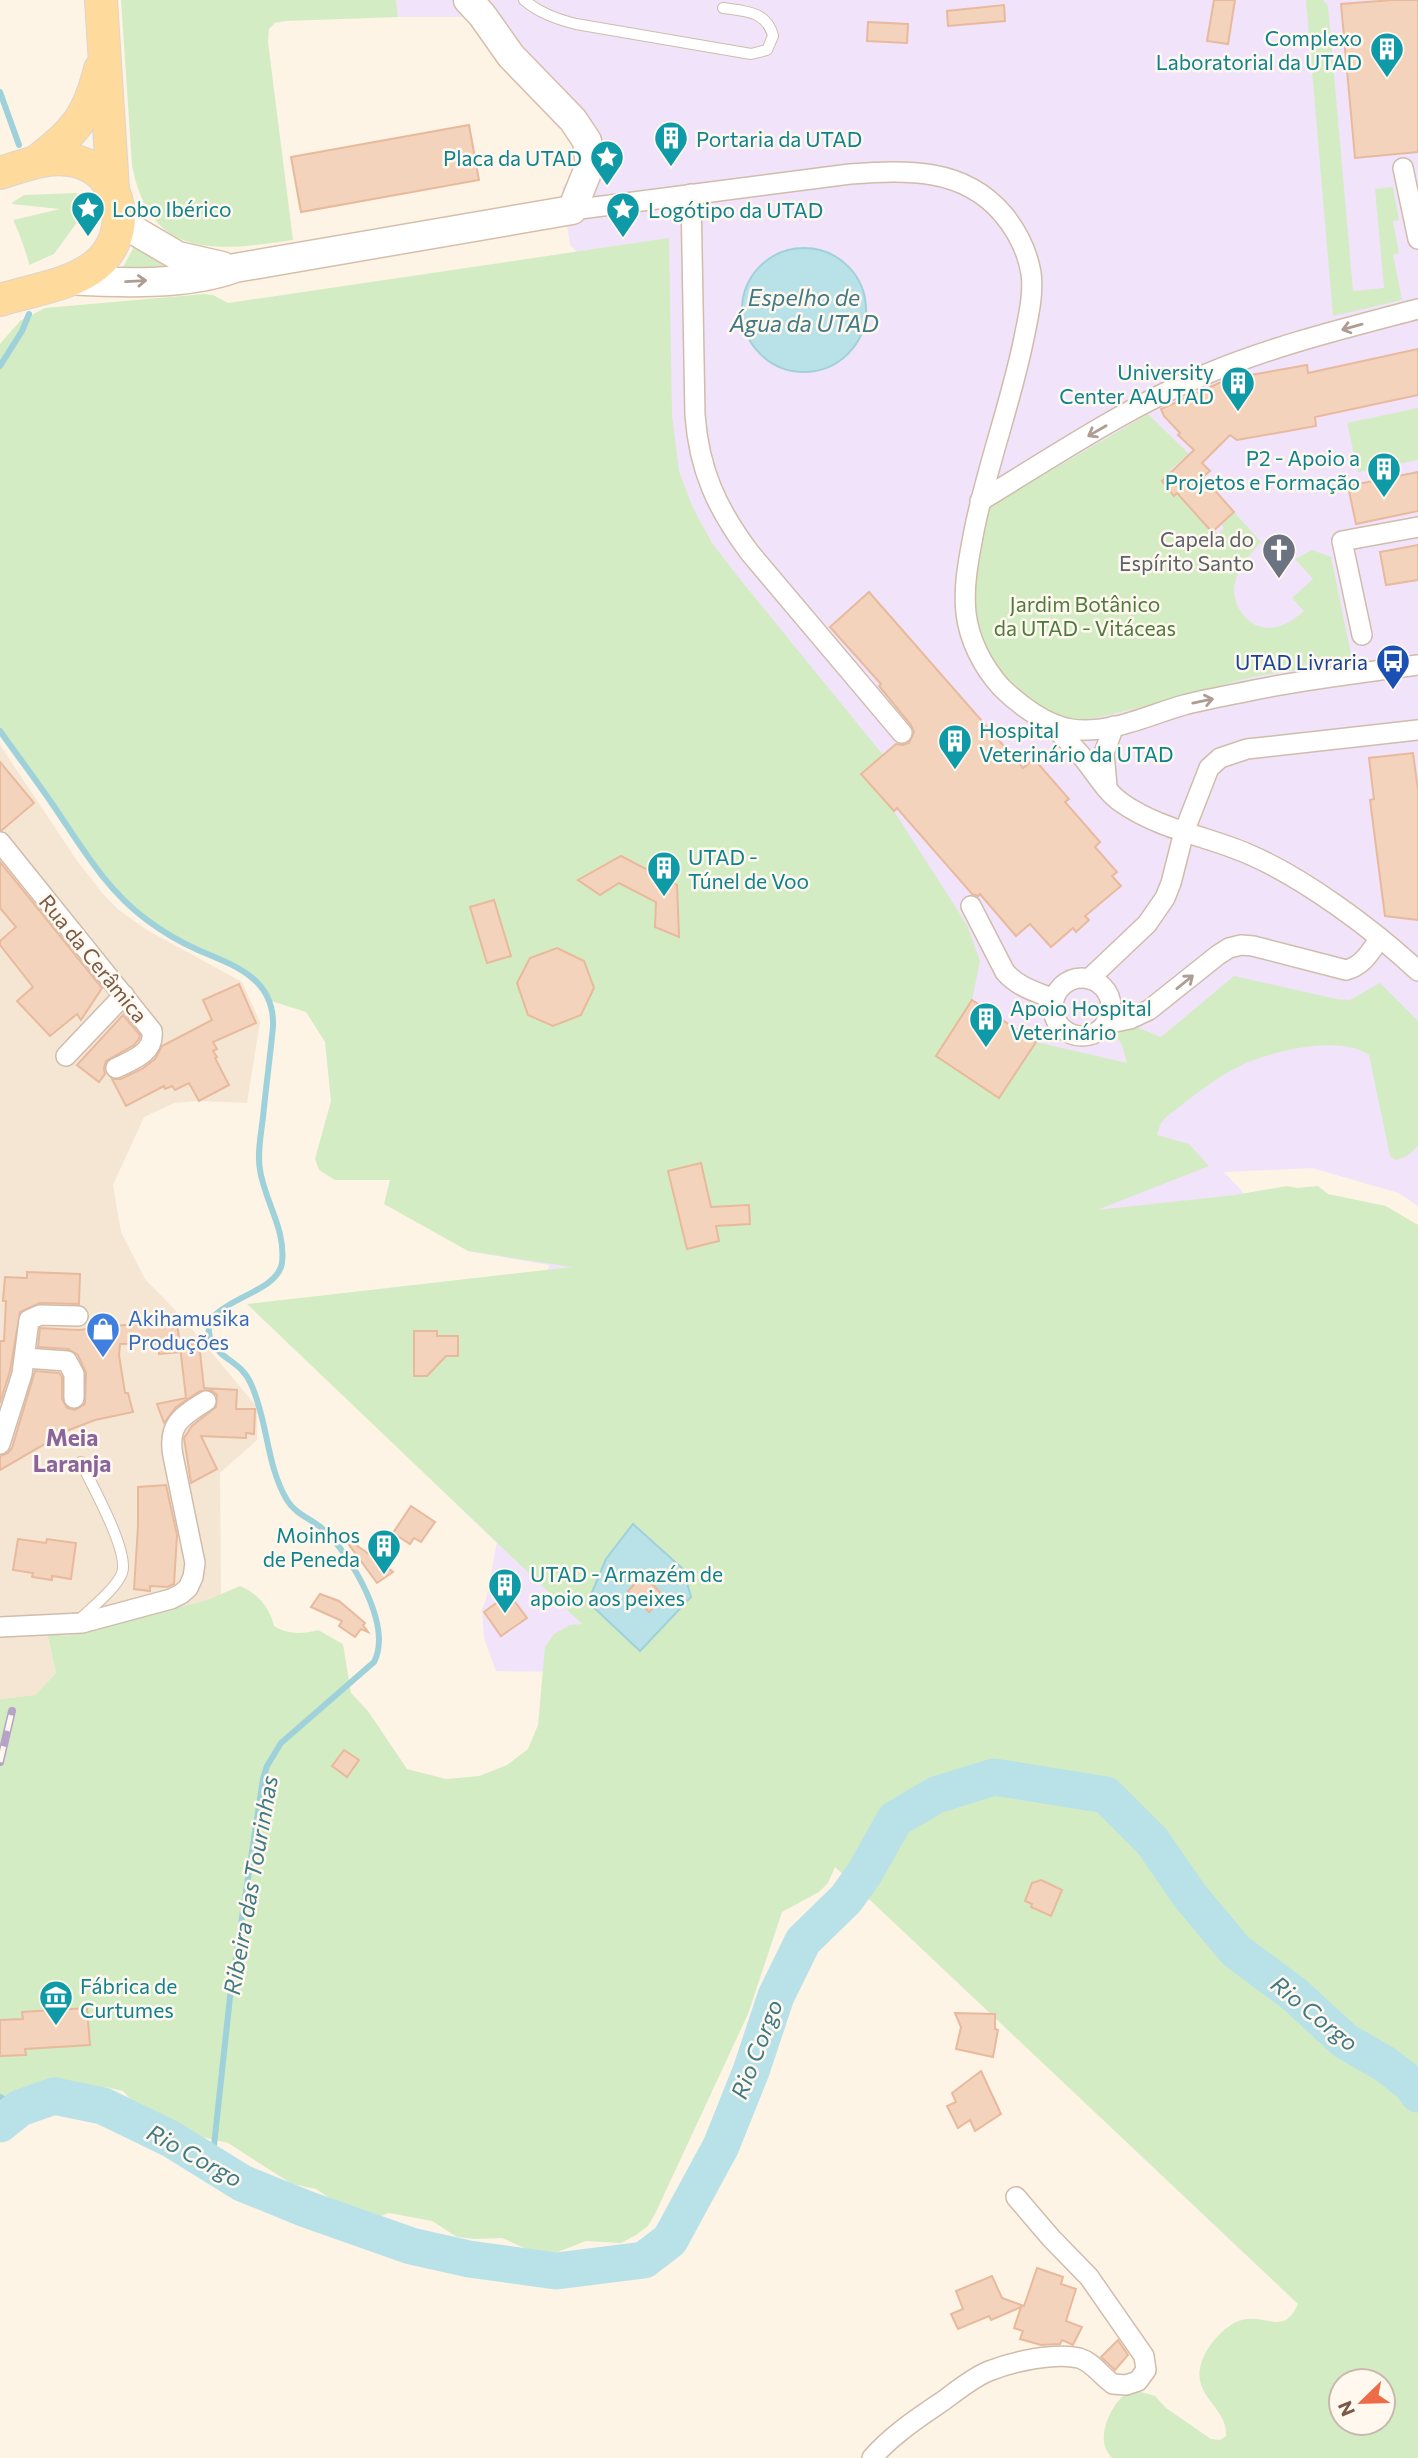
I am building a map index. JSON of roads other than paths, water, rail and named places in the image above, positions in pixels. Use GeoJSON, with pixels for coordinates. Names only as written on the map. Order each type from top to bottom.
{"type":"FeatureCollection","features":[{"type":"Feature","properties":{"kind":"main road"},"geometry":{"type":"LineString","coordinates":[[6,302],[86,272],[104,257],[117,235],[120,212],[113,189],[101,0]]}},
{"type":"Feature","properties":{"kind":"main road"},"geometry":{"type":"LineString","coordinates":[[37,161],[64,141],[80,120],[97,83],[105,47]]}},
{"type":"Feature","properties":{"kind":"main road"},"geometry":{"type":"LineString","coordinates":[[0,173],[37,161],[79,162],[102,174],[113,189]]}},
{"type":"Feature","properties":{"kind":"street"},"geometry":{"type":"LineString","coordinates":[[468,0],[511,56],[573,120],[587,141],[590,164],[572,210]]}},
{"type":"Feature","properties":{"kind":"street"},"geometry":{"type":"LineString","coordinates":[[1403,168],[1418,239]]}},
{"type":"Feature","properties":{"kind":"street"},"geometry":{"type":"LineString","coordinates":[[67,280],[123,282],[200,277],[235,268],[572,210],[850,174],[929,173],[953,178],[998,208],[1017,230],[1032,276],[1030,305],[1019,361],[981,500],[966,583],[965,600],[970,631],[982,660],[998,683],[1017,701],[1044,718],[1079,730],[1114,726],[1186,705],[1254,690],[1418,665]]}},
{"type":"Feature","properties":{"kind":"street"},"geometry":{"type":"LineString","coordinates":[[691,194],[695,415],[698,448],[705,477],[728,521],[750,553],[902,733]]}},
{"type":"Feature","properties":{"kind":"street"},"geometry":{"type":"LineString","coordinates":[[120,222],[178,256],[235,268]]}},
{"type":"Feature","properties":{"kind":"street"},"geometry":{"type":"LineString","coordinates":[[981,500],[1142,405],[1204,374],[1315,338],[1418,309]]}},
{"type":"Feature","properties":{"kind":"street"},"geometry":{"type":"LineString","coordinates":[[1362,635],[1342,541],[1418,527]]}},
{"type":"Feature","properties":{"kind":"street"},"geometry":{"type":"LineString","coordinates":[[1044,718],[1080,754],[1107,789],[1129,807],[1184,832],[1239,850],[1272,866],[1329,901],[1380,938],[1418,971]]}},
{"type":"Feature","properties":{"kind":"street"},"geometry":{"type":"LineString","coordinates":[[1107,789],[1104,753],[1114,726]]}},
{"type":"Feature","properties":{"kind":"street"},"geometry":{"type":"LineString","coordinates":[[1089,979],[1157,912],[1171,883],[1184,832],[1209,768],[1228,754],[1257,748],[1418,730]]}},
{"type":"Feature","properties":{"kind":"street","name":"Rua da Cerâmica"},"geometry":{"type":"LineString","coordinates":[[0,842],[150,1027],[153,1040],[146,1052],[116,1068]]}},
{"type":"Feature","properties":{"kind":"street"},"geometry":{"type":"LineString","coordinates":[[971,906],[1005,972],[1012,980],[1054,999]]}},
{"type":"Feature","properties":{"kind":"street"},"geometry":{"type":"LineString","coordinates":[[1105,1024],[1130,1019],[1149,1010],[1229,948],[1253,946],[1346,970],[1364,961],[1380,938]]}},
{"type":"Feature","properties":{"kind":"street"},"geometry":{"type":"LineString","coordinates":[[1074,979],[1089,979],[1100,984],[1110,998],[1110,1016],[1098,1031],[1088,1035],[1070,1032],[1056,1019],[1054,999],[1065,983],[1074,979]]}},
{"type":"Feature","properties":{"kind":"street"},"geometry":{"type":"LineString","coordinates":[[66,1056],[124,995]]}},
{"type":"Feature","properties":{"kind":"street"},"geometry":{"type":"LineString","coordinates":[[0,1444],[21,1379],[28,1323],[31,1318],[40,1315],[78,1316]]}},
{"type":"Feature","properties":{"kind":"street"},"geometry":{"type":"LineString","coordinates":[[25,1358],[67,1361],[74,1374],[74,1398]]}},
{"type":"Feature","properties":{"kind":"street"},"geometry":{"type":"LineString","coordinates":[[0,1627],[76,1624],[166,1600],[188,1588],[195,1572],[195,1558],[171,1444],[178,1420],[206,1401]]}},
{"type":"Feature","properties":{"kind":"street"},"geometry":{"type":"LineString","coordinates":[[872,2458],[892,2437],[918,2418],[974,2379],[997,2368],[1045,2357],[1067,2356],[1088,2362],[1113,2384],[1132,2384],[1143,2377],[1146,2363],[1136,2342],[1082,2269],[1016,2197]]}},
{"type":"Feature","properties":{"kind":"lane"},"geometry":{"type":"LineString","coordinates":[[524,0],[545,14],[576,24],[751,54],[767,50],[773,36],[767,22],[758,14],[723,8]]}},
{"type":"Feature","properties":{"kind":"lane"},"geometry":{"type":"LineString","coordinates":[[76,1624],[118,1581],[124,1563],[120,1546],[81,1462]]}},
{"type":"Feature","properties":{"kind":"water","name":"Espelho de Água da UTAD"},"geometry":{"type":"Polygon","coordinates":[[[804,248],[828,253],[848,266],[861,286],[866,310],[861,334],[848,354],[828,367],[804,372],[780,367],[760,354],[747,334],[742,310],[747,286],[760,266],[780,253],[804,248]]]}},
{"type":"Feature","properties":{"kind":"water"},"geometry":{"type":"Polygon","coordinates":[[[633,1524],[683,1569],[691,1597],[640,1651],[588,1602],[606,1559],[633,1524]]]}},
{"type":"Feature","properties":{"kind":"waterway","name":"Ribeira das Tourinhas"},"geometry":{"type":"LineString","coordinates":[[0,92],[19,145]]}},
{"type":"Feature","properties":{"kind":"waterway","name":"Ribeira das Tourinhas"},"geometry":{"type":"LineString","coordinates":[[0,366],[22,331],[29,314]]}},
{"type":"Feature","properties":{"kind":"waterway","name":"Ribeira das Tourinhas"},"geometry":{"type":"LineString","coordinates":[[0,731],[95,867],[132,908],[165,933],[250,976],[267,997],[272,1011],[273,1027],[259,1164],[281,1239],[282,1263],[277,1275],[224,1308],[213,1317],[209,1328],[216,1348],[242,1370],[251,1384],[257,1398],[275,1472],[287,1500],[294,1509],[324,1530],[346,1556],[366,1592],[378,1630],[378,1647],[374,1662],[281,1743],[267,1766],[230,1997],[212,2164]]}},
{"type":"Feature","properties":{"kind":"waterway","name":"Rio Corgo"},"geometry":{"type":"LineString","coordinates":[[0,2124],[20,2108],[54,2096],[103,2106],[171,2139],[242,2183],[411,2246],[469,2259],[556,2271],[644,2260],[670,2240],[721,2146],[751,2071],[776,1996],[803,1941],[846,1899],[864,1874],[895,1819],[936,1795],[994,1777],[1106,1795],[1152,1841],[1190,1896],[1236,1951],[1294,1994],[1345,2041],[1385,2064],[1412,2085],[1418,2094]]}},
{"type":"Feature","properties":{"kind":"waterway"},"geometry":{"type":"LineString","coordinates":[[0,2097],[20,2108]]}},
{"type":"Feature","properties":{"kind":"railway"},"geometry":{"type":"LineString","coordinates":[[0,1762],[12,1711]]}},
{"type":"Feature","properties":{"kind":"place","name":"Complexo Laboratorial da UTAD"},"geometry":{"type":"Point","coordinates":[1387,79]}},
{"type":"Feature","properties":{"kind":"place","name":"Portaria da UTAD"},"geometry":{"type":"Point","coordinates":[671,168]}},
{"type":"Feature","properties":{"kind":"place","name":"Placa da UTAD"},"geometry":{"type":"Point","coordinates":[607,187]}},
{"type":"Feature","properties":{"kind":"place","name":"Lobo Ibérico"},"geometry":{"type":"Point","coordinates":[88,238]}},
{"type":"Feature","properties":{"kind":"place","name":"Logótipo da UTAD"},"geometry":{"type":"Point","coordinates":[623,239]}},
{"type":"Feature","properties":{"kind":"place","name":"University Center AAUTAD"},"geometry":{"type":"Point","coordinates":[1238,413]}},
{"type":"Feature","properties":{"kind":"place","name":"P2 - Apoio a Projetos e Formação"},"geometry":{"type":"Point","coordinates":[1384,499]}},
{"type":"Feature","properties":{"kind":"place","name":"Capela do Espírito Santo"},"geometry":{"type":"Point","coordinates":[1279,580]}},
{"type":"Feature","properties":{"kind":"place","name":"UTAD Livraria"},"geometry":{"type":"Point","coordinates":[1393,691]}},
{"type":"Feature","properties":{"kind":"place","name":"Hospital Veterinário da UTAD"},"geometry":{"type":"Point","coordinates":[955,771]}},
{"type":"Feature","properties":{"kind":"place","name":"UTAD - Túnel de Voo"},"geometry":{"type":"Point","coordinates":[664,898]}},
{"type":"Feature","properties":{"kind":"place","name":"Apoio Hospital Veterinário"},"geometry":{"type":"Point","coordinates":[986,1049]}},
{"type":"Feature","properties":{"kind":"place","name":"Akihamusika Produções"},"geometry":{"type":"Point","coordinates":[103,1359]}},
{"type":"Feature","properties":{"kind":"place","name":"Moinhos de Peneda"},"geometry":{"type":"Point","coordinates":[384,1576]}},
{"type":"Feature","properties":{"kind":"place","name":"UTAD - Armazém de apoio aos peixes"},"geometry":{"type":"Point","coordinates":[505,1615]}},
{"type":"Feature","properties":{"kind":"place","name":"Fábrica de Curtumes"},"geometry":{"type":"Point","coordinates":[56,2027]}},
{"type":"Feature","properties":{"kind":"district","name":"Meia Laranja"},"geometry":{"type":"Point","coordinates":[72,1450]}},
{"type":"Feature","properties":{"kind":"park label","name":"Jardim Botânico da UTAD - Vitáceas"},"geometry":{"type":"Point","coordinates":[1085,615]}}]}
